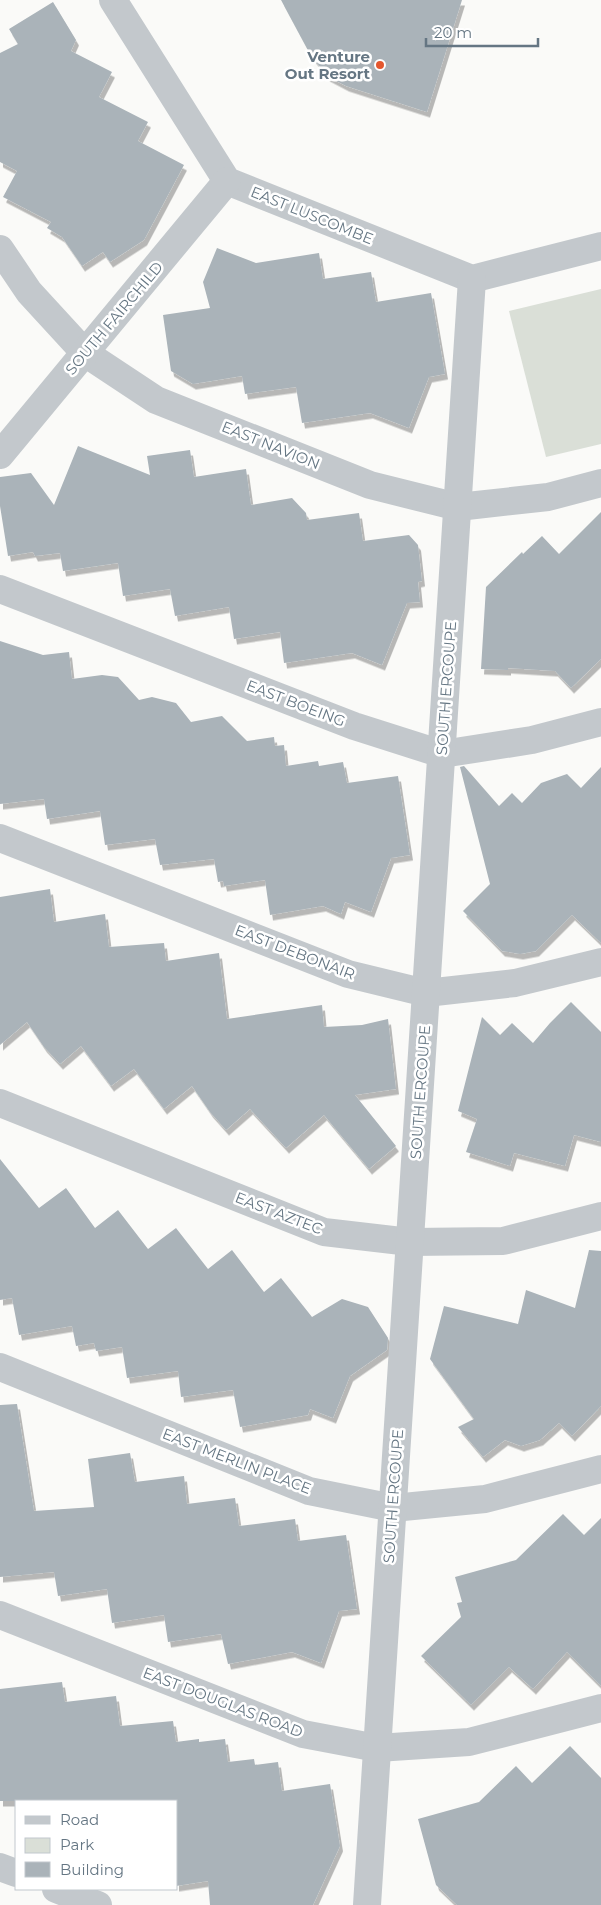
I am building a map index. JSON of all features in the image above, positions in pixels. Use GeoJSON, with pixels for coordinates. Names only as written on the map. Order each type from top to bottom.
{"type":"FeatureCollection","features":[{"type":"Feature","properties":{"kind":"lane"},"geometry":{"type":"LineString","coordinates":[[113,0],[227,181]]}},
{"type":"Feature","properties":{"kind":"lane","name":"EAST LUSCOMBE"},"geometry":{"type":"LineString","coordinates":[[227,181],[472,279]]}},
{"type":"Feature","properties":{"kind":"lane","name":"SOUTH FAIRCHILD"},"geometry":{"type":"LineString","coordinates":[[0,455],[227,181]]}},
{"type":"Feature","properties":{"kind":"lane"},"geometry":{"type":"LineString","coordinates":[[472,279],[601,246]]}},
{"type":"Feature","properties":{"kind":"lane","name":"EAST NAVION"},"geometry":{"type":"LineString","coordinates":[[0,249],[29,292],[85,353],[156,400],[370,484],[458,507],[548,497],[601,483]]}},
{"type":"Feature","properties":{"kind":"lane","name":"SOUTH ERCOUPE"},"geometry":{"type":"LineString","coordinates":[[367,1905],[472,279]]}},
{"type":"Feature","properties":{"kind":"lane","name":"EAST BOEING"},"geometry":{"type":"LineString","coordinates":[[0,588],[354,726],[442,754],[532,740],[601,722]]}},
{"type":"Feature","properties":{"kind":"lane","name":"EAST DEBONAIR"},"geometry":{"type":"LineString","coordinates":[[0,838],[348,974],[426,993],[516,983],[601,962]]}},
{"type":"Feature","properties":{"kind":"lane","name":"EAST AZTEC"},"geometry":{"type":"LineString","coordinates":[[0,1103],[324,1232],[410,1242],[503,1241],[601,1216]]}},
{"type":"Feature","properties":{"kind":"lane","name":"EAST MERLIN PLACE"},"geometry":{"type":"LineString","coordinates":[[0,1367],[310,1491],[393,1508],[485,1498],[601,1469]]}},
{"type":"Feature","properties":{"kind":"lane","name":"EAST DOUGLAS ROAD"},"geometry":{"type":"LineString","coordinates":[[0,1614],[303,1734],[377,1748],[469,1742],[601,1708]]}},
{"type":"Feature","properties":{"kind":"lane"},"geometry":{"type":"LineString","coordinates":[[0,1867],[15,1873]]}},
{"type":"Feature","properties":{"kind":"lane"},"geometry":{"type":"LineString","coordinates":[[59,1890],[98,1905]]}},
{"type":"Feature","properties":{"kind":"green space"},"geometry":{"type":"Polygon","coordinates":[[[601,289],[601,444],[546,457],[509,311],[601,289]]]}},
{"type":"Feature","properties":{"kind":"building","name":"Venture Out Resort"},"geometry":{"type":"Polygon","coordinates":[[[281,0],[462,0],[427,112],[346,86],[327,76],[310,54],[281,0]]]}},
{"type":"Feature","properties":{"kind":"building"},"geometry":{"type":"Polygon","coordinates":[[[53,2],[76,40],[71,51],[112,72],[99,97],[148,122],[138,141],[184,165],[144,240],[110,262],[103,252],[82,266],[62,237],[47,228],[51,222],[3,197],[17,171],[0,162],[0,53],[18,44],[9,29],[53,2]]]}},
{"type":"Feature","properties":{"kind":"building"},"geometry":{"type":"Polygon","coordinates":[[[217,248],[256,263],[319,253],[323,279],[371,272],[376,302],[431,293],[445,374],[429,377],[409,428],[370,413],[302,423],[296,387],[245,394],[242,376],[193,384],[171,371],[163,315],[210,308],[203,282],[217,248]]]}},
{"type":"Feature","properties":{"kind":"building"},"geometry":{"type":"Polygon","coordinates":[[[78,446],[150,475],[147,456],[190,450],[194,477],[246,469],[251,505],[292,498],[306,513],[307,520],[359,513],[363,541],[409,535],[418,545],[422,581],[418,582],[420,602],[407,603],[382,665],[352,653],[284,663],[280,632],[234,639],[229,607],[175,616],[170,589],[123,596],[118,563],[63,571],[60,553],[35,556],[33,552],[8,556],[0,506],[0,477],[31,473],[54,505],[78,446]]]}},
{"type":"Feature","properties":{"kind":"building"},"geometry":{"type":"Polygon","coordinates":[[[601,512],[601,659],[571,688],[555,671],[508,668],[508,670],[481,669],[486,587],[522,552],[523,554],[542,536],[559,554],[601,512]]]}},
{"type":"Feature","properties":{"kind":"building"},"geometry":{"type":"Polygon","coordinates":[[[0,641],[43,655],[69,652],[72,679],[102,675],[118,677],[139,700],[152,697],[176,703],[191,722],[222,716],[247,741],[274,737],[275,746],[284,745],[286,766],[318,761],[319,766],[343,762],[347,783],[398,776],[410,855],[391,858],[371,912],[345,902],[341,914],[323,906],[270,915],[265,880],[224,886],[223,881],[218,882],[214,859],[160,865],[155,839],[105,845],[100,811],[47,819],[44,799],[0,804],[0,641]]]}},
{"type":"Feature","properties":{"kind":"building"},"geometry":{"type":"Polygon","coordinates":[[[464,766],[499,806],[512,793],[522,803],[541,783],[567,774],[581,788],[601,767],[601,943],[572,915],[536,951],[520,954],[502,951],[463,911],[490,884],[460,767],[464,766]]]}},
{"type":"Feature","properties":{"kind":"building"},"geometry":{"type":"Polygon","coordinates":[[[50,889],[54,922],[105,914],[109,947],[164,943],[166,961],[219,953],[227,1019],[322,1005],[324,1027],[362,1025],[388,1019],[396,1089],[355,1095],[396,1146],[369,1169],[324,1115],[286,1148],[250,1109],[226,1130],[210,1112],[192,1086],[164,1109],[134,1069],[111,1086],[81,1046],[60,1064],[44,1047],[27,1022],[0,1045],[0,897],[50,889]]]}},
{"type":"Feature","properties":{"kind":"building"},"geometry":{"type":"Polygon","coordinates":[[[571,1002],[601,1032],[601,1142],[574,1135],[565,1166],[514,1153],[510,1166],[466,1152],[477,1119],[458,1111],[482,1017],[500,1035],[512,1023],[533,1043],[571,1002]]]}},
{"type":"Feature","properties":{"kind":"building"},"geometry":{"type":"Polygon","coordinates":[[[0,1159],[39,1208],[66,1188],[95,1228],[118,1210],[148,1249],[176,1228],[208,1269],[232,1250],[264,1292],[281,1278],[312,1317],[342,1299],[368,1307],[388,1338],[387,1350],[350,1376],[333,1418],[310,1409],[308,1415],[240,1427],[233,1390],[181,1397],[178,1371],[127,1378],[122,1347],[96,1351],[94,1343],[76,1346],[72,1326],[19,1335],[12,1298],[0,1300],[0,1159]]]}},
{"type":"Feature","properties":{"kind":"building"},"geometry":{"type":"Polygon","coordinates":[[[589,1250],[601,1251],[601,1406],[572,1436],[559,1423],[540,1440],[521,1446],[505,1440],[483,1457],[458,1427],[474,1419],[430,1359],[444,1306],[518,1324],[526,1290],[575,1308],[589,1250]]]}},
{"type":"Feature","properties":{"kind":"building"},"geometry":{"type":"Polygon","coordinates":[[[17,1404],[34,1511],[94,1507],[88,1459],[130,1453],[135,1482],[184,1476],[187,1504],[235,1498],[239,1526],[295,1519],[298,1541],[346,1535],[357,1609],[339,1611],[321,1663],[292,1652],[228,1664],[221,1634],[168,1642],[164,1615],[112,1623],[107,1589],[58,1596],[54,1572],[0,1577],[0,1405],[17,1404]]]}},
{"type":"Feature","properties":{"kind":"building"},"geometry":{"type":"Polygon","coordinates":[[[563,1514],[584,1535],[601,1518],[601,1686],[567,1652],[533,1689],[509,1667],[471,1705],[421,1656],[461,1617],[457,1603],[462,1602],[455,1577],[516,1560],[563,1514]]]}},
{"type":"Feature","properties":{"kind":"building"},"geometry":{"type":"Polygon","coordinates":[[[62,1682],[65,1702],[116,1696],[120,1726],[173,1721],[176,1742],[199,1739],[199,1742],[225,1739],[228,1762],[254,1759],[255,1765],[278,1762],[282,1791],[330,1784],[340,1846],[313,1905],[210,1905],[208,1881],[178,1886],[178,1800],[0,1801],[0,1689],[62,1682]]]}},
{"type":"Feature","properties":{"kind":"building"},"geometry":{"type":"Polygon","coordinates":[[[570,1746],[601,1778],[601,1905],[457,1905],[436,1885],[418,1819],[479,1802],[516,1766],[532,1783],[570,1746]]]}},
{"type":"Feature","properties":{"kind":"place","name":"Venture Out Resort"},"geometry":{"type":"Point","coordinates":[380,65]}}]}
